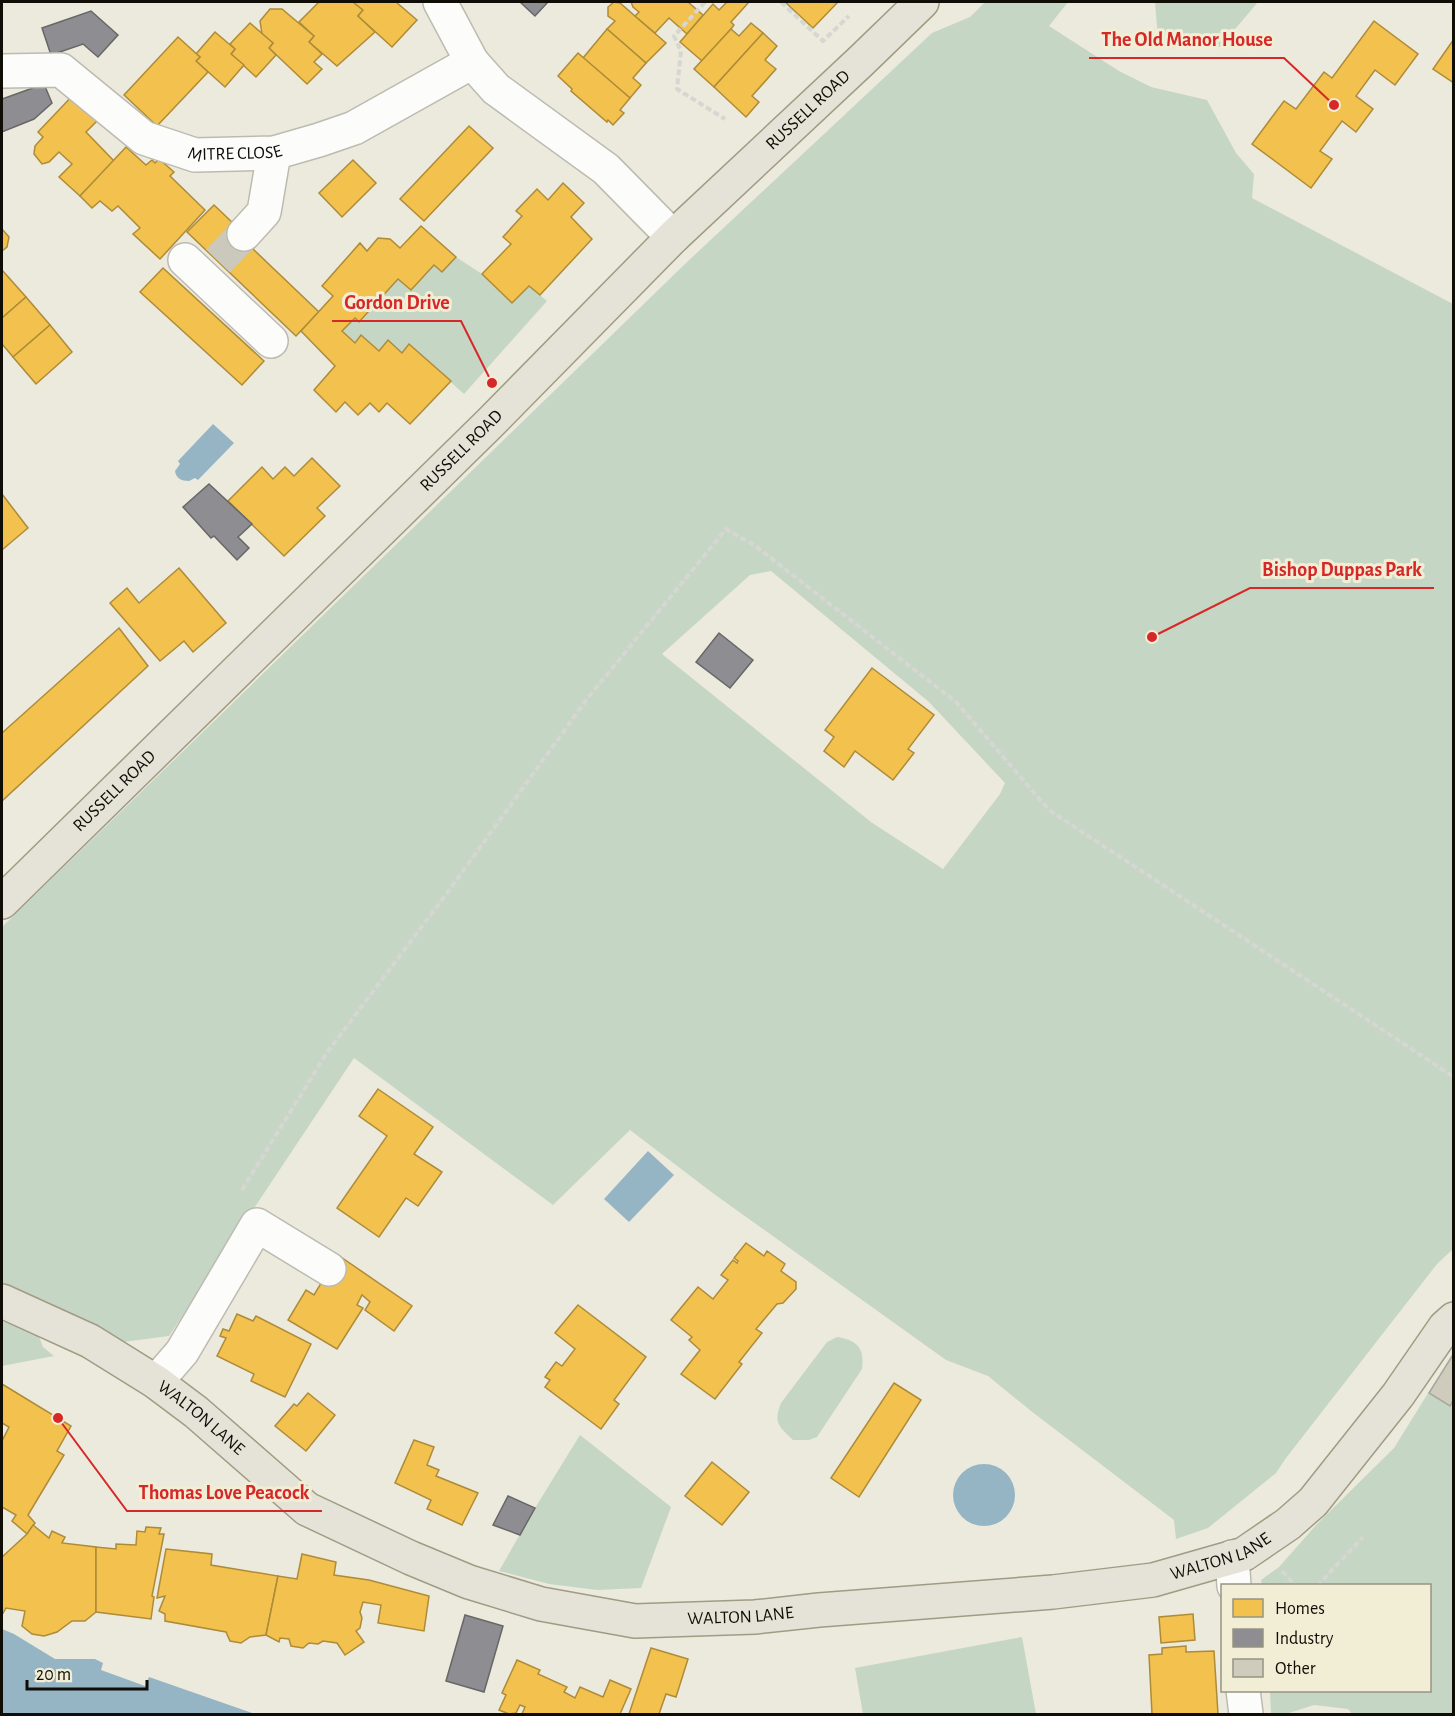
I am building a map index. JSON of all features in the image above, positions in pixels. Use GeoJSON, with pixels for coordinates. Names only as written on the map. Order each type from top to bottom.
{"type":"FeatureCollection","features":[{"type":"Feature","properties":{"kind":"main road","name":"RUSSELL ROAD"},"geometry":{"type":"LineString","coordinates":[[2,902],[490,423],[673,237],[922,2]]}},
{"type":"Feature","properties":{"kind":"main road","name":"WALTON LANE"},"geometry":{"type":"LineString","coordinates":[[2,1300],[90,1341],[156,1382],[195,1412],[307,1509],[411,1558],[470,1582],[541,1604],[635,1621],[755,1617],[1053,1592],[1233,1571],[1244,1554],[1288,1524],[1313,1502],[1398,1395],[1445,1327],[1454,1319]]}},
{"type":"Feature","properties":{"kind":"street"},"geometry":{"type":"LineString","coordinates":[[440,2],[472,62],[496,89],[606,169],[673,237]]}},
{"type":"Feature","properties":{"kind":"street","name":"MITRE CLOSE"},"geometry":{"type":"LineString","coordinates":[[2,71],[61,70],[144,138],[195,154],[274,153],[354,128],[472,62]]}},
{"type":"Feature","properties":{"kind":"street"},"geometry":{"type":"LineString","coordinates":[[244,234],[264,212],[274,153]]}},
{"type":"Feature","properties":{"kind":"street"},"geometry":{"type":"LineString","coordinates":[[202,266],[271,341]]}},
{"type":"Feature","properties":{"kind":"street"},"geometry":{"type":"LineString","coordinates":[[156,1382],[182,1352],[257,1225],[329,1269]]}},
{"type":"Feature","properties":{"kind":"street"},"geometry":{"type":"LineString","coordinates":[[1244,1692],[1246,1714]]}},
{"type":"Feature","properties":{"kind":"path"},"geometry":{"type":"LineString","coordinates":[[705,2],[674,36],[681,51],[677,89],[725,119]]}},
{"type":"Feature","properties":{"kind":"path"},"geometry":{"type":"LineString","coordinates":[[782,2],[823,41],[857,9]]}},
{"type":"Feature","properties":{"kind":"path"},"geometry":{"type":"LineString","coordinates":[[246,1244],[238,1200],[326,1054],[450,889],[587,699],[726,529],[754,544],[956,702],[1049,810],[1454,1077]]}},
{"type":"Feature","properties":{"kind":"path"},"geometry":{"type":"LineString","coordinates":[[1319,1584],[1363,1537]]}},
{"type":"Feature","properties":{"kind":"green space"},"geometry":{"type":"Polygon","coordinates":[[[985,2],[1068,2],[1049,26],[1119,71],[1151,87],[1207,100],[1236,153],[1254,174],[1252,198],[1453,304],[1453,1249],[1437,1264],[1276,1473],[1208,1528],[1176,1539],[1174,1520],[988,1376],[946,1360],[714,1194],[630,1130],[553,1205],[354,1058],[169,1336],[123,1342],[2,1285],[2,927],[686,263],[932,33],[970,17],[985,2]],[[771,571],[750,575],[662,654],[871,822],[943,869],[1000,794],[1005,783],[929,702],[771,571]]]}},
{"type":"Feature","properties":{"kind":"green space"},"geometry":{"type":"Polygon","coordinates":[[[1153,2],[1258,2],[1220,47],[1159,48],[1155,3],[1153,2]]]}},
{"type":"Feature","properties":{"kind":"green space"},"geometry":{"type":"Polygon","coordinates":[[[456,257],[482,274],[512,303],[529,286],[547,301],[464,394],[409,345],[402,353],[388,341],[379,351],[362,336],[355,343],[342,331],[355,318],[360,322],[398,279],[411,290],[434,265],[442,272],[456,257]]]}},
{"type":"Feature","properties":{"kind":"green space"},"geometry":{"type":"Polygon","coordinates":[[[2,1321],[38,1334],[43,1347],[54,1356],[2,1366],[2,1321]]]}},
{"type":"Feature","properties":{"kind":"green space"},"geometry":{"type":"Polygon","coordinates":[[[837,1337],[850,1340],[858,1346],[861,1350],[862,1369],[817,1437],[809,1440],[793,1440],[779,1424],[778,1415],[781,1403],[827,1342],[837,1337]]]}},
{"type":"Feature","properties":{"kind":"green space"},"geometry":{"type":"Polygon","coordinates":[[[1453,1353],[1453,1714],[1352,1714],[1348,1709],[1314,1705],[1286,1714],[1271,1714],[1270,1692],[1431,1692],[1431,1584],[1262,1584],[1261,1580],[1279,1567],[1317,1524],[1394,1448],[1453,1353]]]}},
{"type":"Feature","properties":{"kind":"green space"},"geometry":{"type":"Polygon","coordinates":[[[580,1435],[671,1507],[641,1588],[597,1590],[549,1584],[499,1571],[580,1435]]]}},
{"type":"Feature","properties":{"kind":"green space"},"geometry":{"type":"Polygon","coordinates":[[[1022,1637],[1036,1714],[863,1714],[855,1668],[1022,1637]]]}},
{"type":"Feature","properties":{"kind":"water"},"geometry":{"type":"Polygon","coordinates":[[[213,424],[234,443],[198,480],[195,478],[189,481],[179,479],[175,471],[180,464],[178,461],[213,424]]]}},
{"type":"Feature","properties":{"kind":"water"},"geometry":{"type":"Polygon","coordinates":[[[648,1151],[674,1175],[629,1222],[604,1199],[648,1151]]]}},
{"type":"Feature","properties":{"kind":"water"},"geometry":{"type":"Polygon","coordinates":[[[984,1464],[1001,1469],[1006,1473],[1010,1478],[1015,1495],[1010,1512],[1006,1517],[1001,1521],[984,1526],[967,1521],[962,1517],[958,1512],[953,1495],[958,1478],[962,1473],[967,1469],[984,1464]]]}},
{"type":"Feature","properties":{"kind":"water"},"geometry":{"type":"Polygon","coordinates":[[[2,1629],[55,1659],[95,1659],[103,1663],[101,1670],[145,1686],[149,1677],[255,1714],[2,1714],[2,1629]]]}},
{"type":"Feature","properties":{"kind":"building: Homes"},"geometry":{"type":"Polygon","coordinates":[[[319,2],[353,2],[363,10],[358,16],[375,32],[337,66],[309,42],[314,36],[299,22],[319,2]]]}},
{"type":"Feature","properties":{"kind":"building: Homes"},"geometry":{"type":"Polygon","coordinates":[[[353,2],[396,2],[417,20],[392,47],[358,16],[363,10],[353,2]]]}},
{"type":"Feature","properties":{"kind":"building: Homes"},"geometry":{"type":"Polygon","coordinates":[[[614,2],[620,3],[666,43],[646,63],[607,29],[615,21],[608,16],[608,7],[614,2]]]}},
{"type":"Feature","properties":{"kind":"building: Homes"},"geometry":{"type":"Polygon","coordinates":[[[631,2],[688,2],[703,15],[687,34],[669,18],[655,33],[635,16],[639,12],[631,2]]]}},
{"type":"Feature","properties":{"kind":"building: Homes"},"geometry":{"type":"Polygon","coordinates":[[[727,2],[749,2],[731,22],[734,25],[731,29],[702,61],[680,42],[713,4],[719,10],[727,2]]]}},
{"type":"Feature","properties":{"kind":"building: Homes"},"geometry":{"type":"Polygon","coordinates":[[[785,2],[835,2],[837,3],[813,28],[785,2]]]}},
{"type":"Feature","properties":{"kind":"building: Homes"},"geometry":{"type":"Polygon","coordinates":[[[270,9],[282,9],[314,36],[309,42],[322,54],[314,62],[322,69],[307,84],[269,48],[273,43],[262,34],[260,21],[270,9]]]}},
{"type":"Feature","properties":{"kind":"building: Homes"},"geometry":{"type":"Polygon","coordinates":[[[1374,21],[1418,54],[1395,85],[1375,70],[1356,96],[1373,109],[1356,132],[1342,121],[1320,151],[1332,159],[1311,188],[1252,144],[1284,101],[1296,109],[1324,72],[1332,78],[1374,21]]]}},
{"type":"Feature","properties":{"kind":"building: Homes"},"geometry":{"type":"Polygon","coordinates":[[[250,23],[273,43],[269,48],[276,55],[256,77],[231,54],[235,49],[230,44],[250,23]]]}},
{"type":"Feature","properties":{"kind":"building: Homes"},"geometry":{"type":"Polygon","coordinates":[[[751,23],[763,33],[714,87],[694,69],[731,29],[739,36],[751,23]]]}},
{"type":"Feature","properties":{"kind":"building: Homes"},"geometry":{"type":"Polygon","coordinates":[[[607,29],[646,63],[633,78],[641,85],[630,98],[583,58],[607,29]]]}},
{"type":"Feature","properties":{"kind":"building: Homes"},"geometry":{"type":"Polygon","coordinates":[[[215,32],[235,49],[231,54],[244,65],[225,87],[196,61],[200,57],[196,54],[215,32]]]}},
{"type":"Feature","properties":{"kind":"building: Homes"},"geometry":{"type":"Polygon","coordinates":[[[763,33],[777,46],[765,60],[776,69],[752,96],[759,102],[746,117],[714,87],[763,33]]]}},
{"type":"Feature","properties":{"kind":"building: Homes"},"geometry":{"type":"Polygon","coordinates":[[[178,37],[200,57],[196,61],[208,72],[157,126],[124,95],[178,37]]]}},
{"type":"Feature","properties":{"kind":"building: Homes"},"geometry":{"type":"Polygon","coordinates":[[[1454,39],[1454,83],[1433,69],[1454,39]]]}},
{"type":"Feature","properties":{"kind":"building: Homes"},"geometry":{"type":"Polygon","coordinates":[[[578,53],[630,98],[620,110],[624,113],[613,125],[571,91],[572,89],[558,76],[578,53]]]}},
{"type":"Feature","properties":{"kind":"building: Homes"},"geometry":{"type":"Polygon","coordinates":[[[75,93],[100,118],[86,132],[114,161],[80,196],[59,177],[72,164],[59,152],[49,162],[42,164],[34,154],[35,146],[43,137],[38,132],[75,93]]]}},
{"type":"Feature","properties":{"kind":"building: Homes"},"geometry":{"type":"Polygon","coordinates":[[[469,126],[493,148],[424,221],[400,199],[469,126]]]}},
{"type":"Feature","properties":{"kind":"building: Homes"},"geometry":{"type":"Polygon","coordinates":[[[126,147],[146,165],[152,160],[155,163],[159,159],[174,172],[170,176],[205,210],[160,259],[133,234],[140,228],[118,206],[112,211],[100,201],[92,208],[80,196],[126,147]]]}},
{"type":"Feature","properties":{"kind":"building: Homes"},"geometry":{"type":"Polygon","coordinates":[[[353,160],[376,183],[342,217],[319,193],[353,160]]]}},
{"type":"Feature","properties":{"kind":"building: Homes"},"geometry":{"type":"Polygon","coordinates":[[[563,183],[584,203],[571,217],[592,239],[540,295],[529,286],[512,303],[482,274],[511,244],[503,237],[522,216],[516,211],[537,189],[548,200],[563,183]]]}},
{"type":"Feature","properties":{"kind":"building: Homes"},"geometry":{"type":"Polygon","coordinates":[[[214,205],[256,245],[253,249],[319,312],[296,336],[187,232],[214,205]]]}},
{"type":"Feature","properties":{"kind":"building: Homes"},"geometry":{"type":"Polygon","coordinates":[[[421,226],[456,257],[442,272],[434,265],[411,290],[398,279],[359,322],[355,318],[342,331],[355,343],[361,335],[379,351],[388,340],[402,353],[409,344],[451,381],[410,424],[387,403],[379,412],[370,403],[358,415],[345,402],[336,412],[314,390],[335,366],[301,331],[333,296],[322,286],[360,243],[367,251],[378,238],[390,239],[400,248],[421,226]]]}},
{"type":"Feature","properties":{"kind":"building: Homes"},"geometry":{"type":"Polygon","coordinates":[[[2,229],[9,237],[7,247],[2,251],[2,229]]]}},
{"type":"Feature","properties":{"kind":"building: Homes"},"geometry":{"type":"Polygon","coordinates":[[[163,268],[264,361],[242,385],[140,292],[163,268]]]}},
{"type":"Feature","properties":{"kind":"building: Homes"},"geometry":{"type":"Polygon","coordinates":[[[2,270],[26,297],[2,318],[2,270]]]}},
{"type":"Feature","properties":{"kind":"building: Homes"},"geometry":{"type":"Polygon","coordinates":[[[26,297],[50,325],[13,357],[2,344],[2,318],[26,297]]]}},
{"type":"Feature","properties":{"kind":"building: Homes"},"geometry":{"type":"Polygon","coordinates":[[[50,325],[72,352],[36,384],[13,357],[50,325]]]}},
{"type":"Feature","properties":{"kind":"building: Homes"},"geometry":{"type":"Polygon","coordinates":[[[312,458],[340,486],[317,508],[325,516],[284,556],[228,501],[262,467],[273,479],[285,467],[294,476],[312,458]]]}},
{"type":"Feature","properties":{"kind":"building: Homes"},"geometry":{"type":"Polygon","coordinates":[[[2,494],[28,528],[2,550],[2,494]]]}},
{"type":"Feature","properties":{"kind":"building: Homes"},"geometry":{"type":"Polygon","coordinates":[[[179,568],[226,623],[193,652],[184,641],[160,661],[110,603],[127,588],[139,603],[179,568]]]}},
{"type":"Feature","properties":{"kind":"building: Homes"},"geometry":{"type":"Polygon","coordinates":[[[119,628],[148,666],[2,801],[2,733],[119,628]]]}},
{"type":"Feature","properties":{"kind":"building: Homes"},"geometry":{"type":"Polygon","coordinates":[[[872,668],[934,715],[908,749],[914,753],[893,780],[855,751],[844,767],[824,751],[834,737],[825,730],[872,668]]]}},
{"type":"Feature","properties":{"kind":"building: Homes"},"geometry":{"type":"Polygon","coordinates":[[[378,1089],[433,1127],[414,1154],[442,1172],[418,1206],[406,1198],[379,1237],[337,1208],[387,1136],[359,1116],[378,1089]]]}},
{"type":"Feature","properties":{"kind":"building: Homes"},"geometry":{"type":"Polygon","coordinates":[[[746,1243],[764,1256],[767,1251],[785,1264],[781,1271],[796,1282],[796,1289],[783,1303],[777,1304],[756,1329],[762,1333],[739,1362],[742,1364],[715,1399],[681,1374],[700,1350],[689,1340],[692,1337],[671,1320],[698,1287],[713,1299],[728,1280],[721,1275],[733,1260],[737,1263],[738,1261],[734,1258],[746,1243]]]}},
{"type":"Feature","properties":{"kind":"building: Homes"},"geometry":{"type":"Polygon","coordinates":[[[338,1255],[412,1306],[394,1331],[365,1310],[370,1302],[362,1295],[357,1305],[363,1308],[337,1349],[288,1320],[306,1290],[314,1295],[338,1255]]]}},
{"type":"Feature","properties":{"kind":"building: Homes"},"geometry":{"type":"Polygon","coordinates":[[[578,1305],[646,1357],[614,1400],[619,1404],[601,1429],[545,1387],[550,1380],[545,1377],[556,1362],[562,1366],[575,1349],[555,1333],[578,1305]]]}},
{"type":"Feature","properties":{"kind":"building: Homes"},"geometry":{"type":"Polygon","coordinates":[[[237,1314],[253,1321],[256,1316],[311,1344],[285,1397],[251,1381],[254,1374],[217,1356],[226,1338],[220,1336],[223,1329],[229,1331],[237,1314]]]}},
{"type":"Feature","properties":{"kind":"building: Homes"},"geometry":{"type":"Polygon","coordinates":[[[894,1383],[921,1400],[859,1497],[831,1478],[894,1383]]]}},
{"type":"Feature","properties":{"kind":"building: Homes"},"geometry":{"type":"Polygon","coordinates":[[[2,1384],[71,1426],[57,1451],[64,1455],[28,1515],[35,1523],[27,1534],[12,1521],[16,1515],[2,1507],[2,1441],[9,1427],[2,1423],[2,1384]]]}},
{"type":"Feature","properties":{"kind":"building: Homes"},"geometry":{"type":"Polygon","coordinates":[[[308,1393],[335,1415],[306,1451],[275,1426],[294,1404],[297,1406],[308,1393]]]}},
{"type":"Feature","properties":{"kind":"building: Homes"},"geometry":{"type":"Polygon","coordinates":[[[414,1440],[434,1447],[427,1465],[439,1470],[436,1476],[478,1493],[462,1525],[427,1509],[431,1500],[395,1483],[414,1440]]]}},
{"type":"Feature","properties":{"kind":"building: Homes"},"geometry":{"type":"Polygon","coordinates":[[[712,1462],[749,1492],[722,1525],[685,1496],[712,1462]]]}},
{"type":"Feature","properties":{"kind":"building: Homes"},"geometry":{"type":"Polygon","coordinates":[[[33,1525],[49,1538],[52,1531],[65,1537],[62,1543],[96,1547],[96,1612],[85,1621],[72,1621],[57,1632],[44,1636],[32,1634],[22,1626],[25,1611],[6,1608],[2,1615],[2,1557],[27,1534],[33,1525]]]}},
{"type":"Feature","properties":{"kind":"building: Homes"},"geometry":{"type":"Polygon","coordinates":[[[146,1527],[161,1528],[159,1534],[164,1534],[152,1596],[154,1597],[151,1619],[96,1612],[96,1547],[116,1549],[116,1544],[136,1545],[137,1531],[145,1532],[146,1527]]]}},
{"type":"Feature","properties":{"kind":"building: Homes"},"geometry":{"type":"Polygon","coordinates":[[[166,1549],[212,1554],[211,1565],[278,1576],[266,1635],[250,1637],[241,1643],[230,1641],[226,1632],[165,1621],[165,1614],[159,1611],[165,1596],[157,1598],[166,1549]]]}},
{"type":"Feature","properties":{"kind":"building: Homes"},"geometry":{"type":"Polygon","coordinates":[[[302,1554],[336,1562],[334,1575],[369,1580],[429,1596],[424,1631],[378,1623],[381,1605],[363,1602],[360,1612],[362,1618],[360,1628],[356,1631],[364,1642],[345,1655],[337,1643],[323,1641],[318,1644],[309,1643],[303,1648],[291,1646],[289,1639],[280,1638],[279,1642],[266,1635],[278,1576],[297,1579],[302,1554]]]}},
{"type":"Feature","properties":{"kind":"building: Homes"},"geometry":{"type":"Polygon","coordinates":[[[1193,1614],[1195,1640],[1161,1643],[1159,1617],[1193,1614]]]}},
{"type":"Feature","properties":{"kind":"building: Homes"},"geometry":{"type":"Polygon","coordinates":[[[1186,1646],[1186,1652],[1214,1651],[1218,1714],[1152,1714],[1149,1655],[1162,1654],[1162,1648],[1186,1646]]]}},
{"type":"Feature","properties":{"kind":"building: Homes"},"geometry":{"type":"Polygon","coordinates":[[[651,1648],[688,1659],[676,1697],[666,1694],[659,1714],[629,1714],[651,1648]]]}},
{"type":"Feature","properties":{"kind":"building: Homes"},"geometry":{"type":"Polygon","coordinates":[[[517,1660],[540,1670],[538,1674],[567,1687],[564,1692],[575,1698],[580,1687],[603,1697],[610,1680],[631,1689],[620,1714],[522,1714],[525,1707],[520,1705],[516,1713],[509,1714],[499,1710],[506,1695],[502,1693],[517,1660]]]}},
{"type":"Feature","properties":{"kind":"building: Industry"},"geometry":{"type":"Polygon","coordinates":[[[520,2],[548,2],[535,16],[520,2]]]}},
{"type":"Feature","properties":{"kind":"building: Industry"},"geometry":{"type":"Polygon","coordinates":[[[91,11],[118,35],[98,57],[83,44],[51,55],[42,28],[91,11]]]}},
{"type":"Feature","properties":{"kind":"building: Industry"},"geometry":{"type":"Polygon","coordinates":[[[44,84],[52,103],[34,119],[2,132],[2,99],[44,84]]]}},
{"type":"Feature","properties":{"kind":"building: Industry"},"geometry":{"type":"Polygon","coordinates":[[[209,484],[252,524],[238,537],[249,548],[237,560],[214,536],[211,538],[183,507],[209,484]]]}},
{"type":"Feature","properties":{"kind":"building: Industry"},"geometry":{"type":"Polygon","coordinates":[[[719,633],[753,660],[730,688],[696,662],[719,633]]]}},
{"type":"Feature","properties":{"kind":"building: Industry"},"geometry":{"type":"Polygon","coordinates":[[[508,1496],[535,1508],[520,1535],[493,1525],[508,1496]]]}},
{"type":"Feature","properties":{"kind":"building: Industry"},"geometry":{"type":"Polygon","coordinates":[[[465,1615],[503,1626],[484,1692],[446,1681],[465,1615]]]}},
{"type":"Feature","properties":{"kind":"building: Other"},"geometry":{"type":"Polygon","coordinates":[[[1454,1353],[1454,1399],[1450,1406],[1429,1393],[1454,1353]]]}},
{"type":"Feature","properties":{"kind":"tunnel"},"geometry":{"type":"LineString","coordinates":[[218,261],[244,234]]}},
{"type":"Feature","properties":{"kind":"place","name":"The Old Manor House"},"geometry":{"type":"Point","coordinates":[1334,105]}},
{"type":"Feature","properties":{"kind":"place","name":"Gordon Drive"},"geometry":{"type":"Point","coordinates":[492,383]}},
{"type":"Feature","properties":{"kind":"place","name":"Bishop Duppas Park"},"geometry":{"type":"Point","coordinates":[1152,637]}},
{"type":"Feature","properties":{"kind":"place","name":"Thomas Love Peacock"},"geometry":{"type":"Point","coordinates":[58,1418]}}]}
